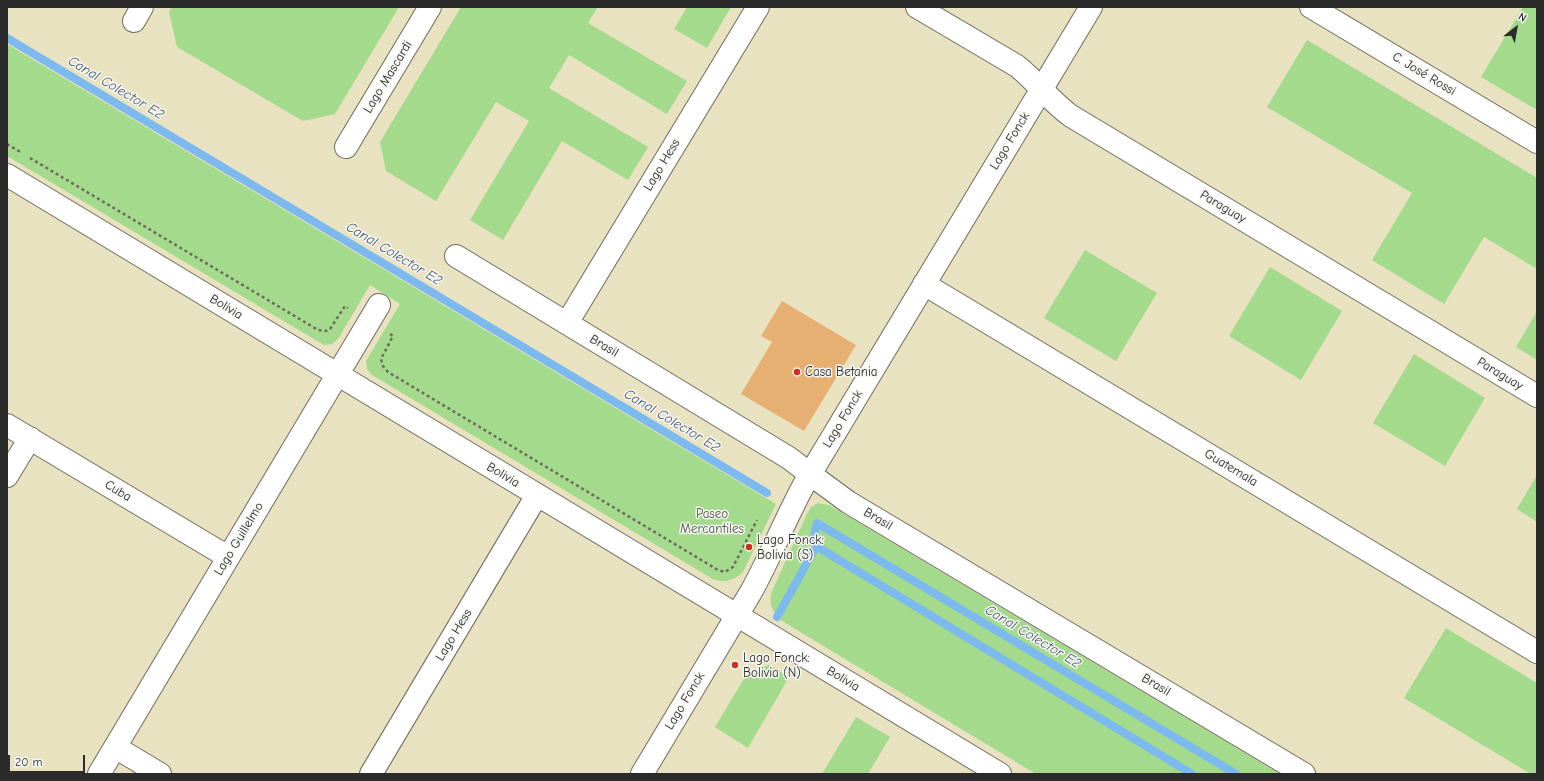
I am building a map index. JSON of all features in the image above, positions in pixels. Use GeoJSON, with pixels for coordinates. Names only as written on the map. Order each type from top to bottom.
{"type":"FeatureCollection","features":[{"type":"Feature","properties":{"kind":"street","name":"Lago Mascardi"},"geometry":{"type":"LineString","coordinates":[[346,147],[430,7]]}},
{"type":"Feature","properties":{"kind":"street","name":"Lago Hess"},"geometry":{"type":"LineString","coordinates":[[567,323],[758,7]]}},
{"type":"Feature","properties":{"kind":"street","name":"Paraguay"},"geometry":{"type":"LineString","coordinates":[[917,7],[1018,66],[1071,116],[1537,396]]}},
{"type":"Feature","properties":{"kind":"street","name":"Lago Fonck"},"geometry":{"type":"LineString","coordinates":[[642,774],[760,576],[792,506],[810,474],[1091,7]]}},
{"type":"Feature","properties":{"kind":"street","name":"C. José Rossi"},"geometry":{"type":"LineString","coordinates":[[1311,7],[1537,142]]}},
{"type":"Feature","properties":{"kind":"street","name":"Bolivia"},"geometry":{"type":"LineString","coordinates":[[7,176],[1000,774]]}},
{"type":"Feature","properties":{"kind":"street","name":"Brasil"},"geometry":{"type":"LineString","coordinates":[[456,256],[789,458],[852,504],[1304,774]]}},
{"type":"Feature","properties":{"kind":"street","name":"Guatemala"},"geometry":{"type":"LineString","coordinates":[[924,284],[1537,652]]}},
{"type":"Feature","properties":{"kind":"street","name":"Lago Guillelmo"},"geometry":{"type":"LineString","coordinates":[[99,774],[379,305]]}},
{"type":"Feature","properties":{"kind":"street","name":"Cuba"},"geometry":{"type":"LineString","coordinates":[[7,425],[228,557]]}},
{"type":"Feature","properties":{"kind":"street"},"geometry":{"type":"LineString","coordinates":[[7,476],[30,438]]}},
{"type":"Feature","properties":{"kind":"street","name":"Lago Hess"},"geometry":{"type":"LineString","coordinates":[[371,774],[537,495]]}},
{"type":"Feature","properties":{"kind":"street"},"geometry":{"type":"LineString","coordinates":[[115,747],[160,774]]}},
{"type":"Feature","properties":{"kind":"path"},"geometry":{"type":"LineString","coordinates":[[7,144],[318,330],[326,331],[330,329],[345,306],[349,309]]}},
{"type":"Feature","properties":{"kind":"path"},"geometry":{"type":"LineString","coordinates":[[389,333],[393,336],[380,359],[388,372],[718,570],[725,572],[733,566],[758,518]]}},
{"type":"Feature","properties":{"kind":"green space"},"geometry":{"type":"Polygon","coordinates":[[[172,7],[399,7],[335,114],[303,121],[177,47],[169,12],[172,7]]]}},
{"type":"Feature","properties":{"kind":"green space"},"geometry":{"type":"Polygon","coordinates":[[[461,7],[598,7],[588,23],[687,81],[667,114],[569,55],[549,88],[648,147],[628,180],[562,141],[503,240],[470,220],[529,121],[496,102],[436,201],[386,171],[380,142],[461,7]]]}},
{"type":"Feature","properties":{"kind":"green space"},"geometry":{"type":"Polygon","coordinates":[[[687,7],[731,7],[707,48],[674,29],[687,7]]]}},
{"type":"Feature","properties":{"kind":"green space"},"geometry":{"type":"Polygon","coordinates":[[[1523,7],[1537,7],[1537,110],[1481,77],[1523,7]]]}},
{"type":"Feature","properties":{"kind":"green space"},"geometry":{"type":"Polygon","coordinates":[[[1307,40],[1537,178],[1537,269],[1484,237],[1444,304],[1372,260],[1412,193],[1267,107],[1307,40]]]}},
{"type":"Feature","properties":{"kind":"green space","name":"Paseo Mercantiles"},"geometry":{"type":"Polygon","coordinates":[[[7,44],[776,504],[743,572],[728,581],[720,581],[711,578],[372,375],[367,369],[366,361],[400,304],[370,285],[338,339],[332,344],[324,345],[7,156],[7,44]]]}},
{"type":"Feature","properties":{"kind":"green space"},"geometry":{"type":"Polygon","coordinates":[[[1085,250],[1157,293],[1116,361],[1044,318],[1085,250]]]}},
{"type":"Feature","properties":{"kind":"green space"},"geometry":{"type":"Polygon","coordinates":[[[1270,267],[1342,311],[1301,380],[1229,336],[1270,267]]]}},
{"type":"Feature","properties":{"kind":"green space"},"geometry":{"type":"Polygon","coordinates":[[[1537,311],[1537,360],[1516,347],[1537,311]]]}},
{"type":"Feature","properties":{"kind":"green space"},"geometry":{"type":"Polygon","coordinates":[[[1414,354],[1485,398],[1445,466],[1373,423],[1414,354]]]}},
{"type":"Feature","properties":{"kind":"green space"},"geometry":{"type":"Polygon","coordinates":[[[1537,475],[1537,522],[1517,509],[1537,475]]]}},
{"type":"Feature","properties":{"kind":"green space"},"geometry":{"type":"Polygon","coordinates":[[[818,503],[829,505],[1280,774],[1036,774],[782,621],[773,611],[770,599],[772,591],[807,514],[811,507],[818,503]]]}},
{"type":"Feature","properties":{"kind":"green space"},"geometry":{"type":"Polygon","coordinates":[[[1446,628],[1537,683],[1537,774],[1531,774],[1404,698],[1446,628]]]}},
{"type":"Feature","properties":{"kind":"green space"},"geometry":{"type":"Polygon","coordinates":[[[769,665],[789,677],[748,748],[715,727],[748,672],[769,665]]]}},
{"type":"Feature","properties":{"kind":"green space"},"geometry":{"type":"Polygon","coordinates":[[[856,717],[890,737],[868,774],[822,774],[856,717]]]}},
{"type":"Feature","properties":{"kind":"building","name":"Casa Betania"},"geometry":{"type":"Polygon","coordinates":[[[782,301],[856,345],[804,431],[741,394],[772,342],[761,336],[782,301]]]}},
{"type":"Feature","properties":{"kind":"waterway","name":"Canal Colector E2"},"geometry":{"type":"LineString","coordinates":[[7,38],[767,493]]}},
{"type":"Feature","properties":{"kind":"waterway","name":"Canal Colector E2"},"geometry":{"type":"LineString","coordinates":[[1192,774],[821,549],[816,543],[814,537],[817,523],[1236,774]]}},
{"type":"Feature","properties":{"kind":"waterway"},"geometry":{"type":"LineString","coordinates":[[777,617],[817,545]]}},
{"type":"Feature","properties":{"kind":"place","name":"Casa Betania"},"geometry":{"type":"Point","coordinates":[797,372]}},
{"type":"Feature","properties":{"kind":"place","name":"Lago Fonck: Bolivia (S)"},"geometry":{"type":"Point","coordinates":[749,547]}},
{"type":"Feature","properties":{"kind":"place","name":"Lago Fonck: Bolivia (N)"},"geometry":{"type":"Point","coordinates":[735,665]}}]}
